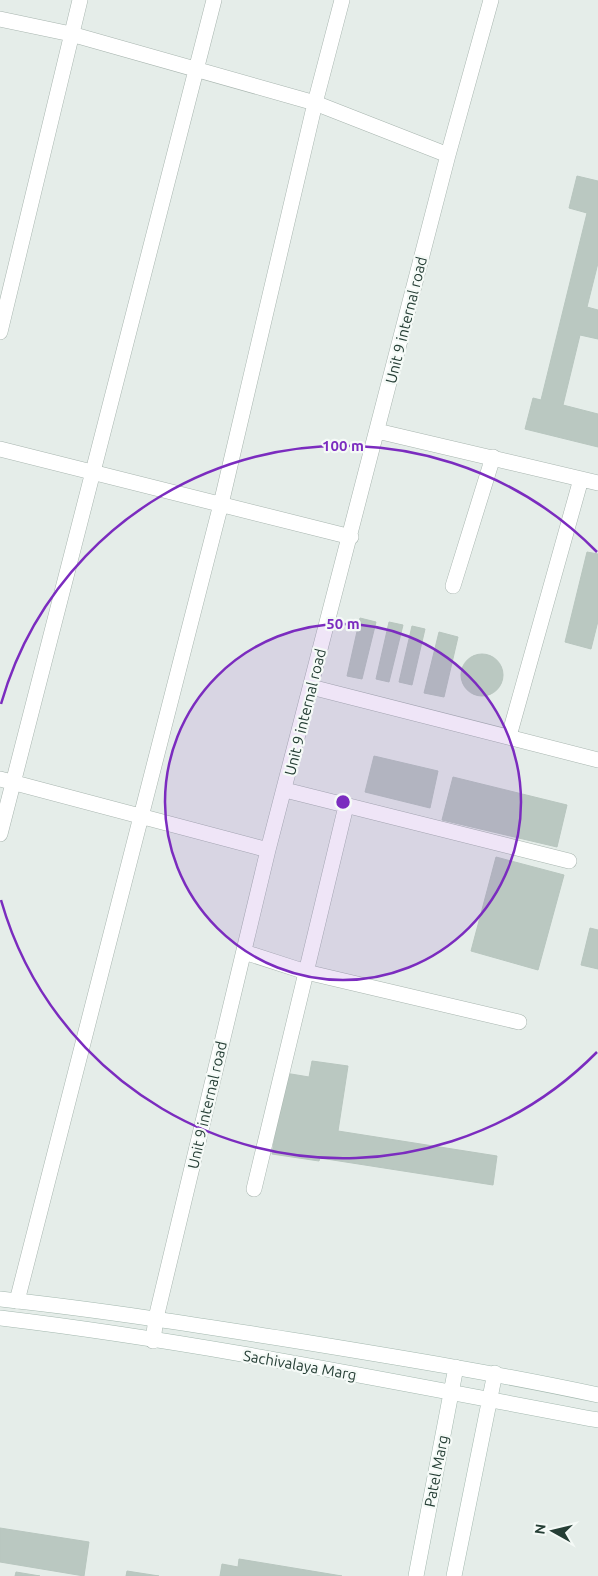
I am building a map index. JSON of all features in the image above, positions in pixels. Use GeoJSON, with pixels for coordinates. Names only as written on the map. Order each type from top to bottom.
{"type":"FeatureCollection","features":[{"type":"Feature","properties":{"kind":"street"},"geometry":{"type":"LineString","coordinates":[[0,332],[80,0]]}},
{"type":"Feature","properties":{"kind":"street"},"geometry":{"type":"LineString","coordinates":[[0,834],[7,780],[92,472],[214,0]]}},
{"type":"Feature","properties":{"kind":"street"},"geometry":{"type":"LineString","coordinates":[[16,1301],[220,504],[315,103],[342,0]]}},
{"type":"Feature","properties":{"kind":"street","name":"Unit 9 internal road"},"geometry":{"type":"LineString","coordinates":[[153,1340],[156,1318],[268,850],[351,536],[448,155],[491,0]]}},
{"type":"Feature","properties":{"kind":"street"},"geometry":{"type":"LineString","coordinates":[[0,19],[71,34],[315,103],[448,155]]}},
{"type":"Feature","properties":{"kind":"street"},"geometry":{"type":"LineString","coordinates":[[377,431],[598,483]]}},
{"type":"Feature","properties":{"kind":"street"},"geometry":{"type":"LineString","coordinates":[[0,449],[351,536]]}},
{"type":"Feature","properties":{"kind":"street"},"geometry":{"type":"LineString","coordinates":[[453,586],[493,457]]}},
{"type":"Feature","properties":{"kind":"street"},"geometry":{"type":"LineString","coordinates":[[509,736],[581,479]]}},
{"type":"Feature","properties":{"kind":"street"},"geometry":{"type":"LineString","coordinates":[[311,687],[598,760]]}},
{"type":"Feature","properties":{"kind":"street"},"geometry":{"type":"LineString","coordinates":[[7,780],[268,850]]}},
{"type":"Feature","properties":{"kind":"street"},"geometry":{"type":"LineString","coordinates":[[285,790],[569,861]]}},
{"type":"Feature","properties":{"kind":"street"},"geometry":{"type":"LineString","coordinates":[[254,1189],[346,806]]}},
{"type":"Feature","properties":{"kind":"street"},"geometry":{"type":"LineString","coordinates":[[244,952],[306,972],[519,1022]]}},
{"type":"Feature","properties":{"kind":"street","name":"Sachivalaya Marg"},"geometry":{"type":"LineString","coordinates":[[0,1299],[156,1318],[495,1373],[598,1395]]}},
{"type":"Feature","properties":{"kind":"street","name":"Sachivalaya Marg"},"geometry":{"type":"LineString","coordinates":[[0,1318],[153,1340],[451,1392],[598,1420]]}},
{"type":"Feature","properties":{"kind":"street","name":"Patel Marg"},"geometry":{"type":"LineString","coordinates":[[416,1576],[456,1367]]}},
{"type":"Feature","properties":{"kind":"street"},"geometry":{"type":"LineString","coordinates":[[454,1576],[495,1373]]}},
{"type":"Feature","properties":{"kind":"building"},"geometry":{"type":"Polygon","coordinates":[[[577,176],[598,181],[598,263],[587,307],[598,310],[598,339],[580,335],[563,405],[598,414],[598,447],[525,429],[533,398],[541,400],[587,213],[569,208],[577,176]]]}},
{"type":"Feature","properties":{"kind":"building"},"geometry":{"type":"Polygon","coordinates":[[[587,552],[598,554],[598,621],[591,649],[565,642],[587,552]]]}},
{"type":"Feature","properties":{"kind":"building"},"geometry":{"type":"Polygon","coordinates":[[[360,618],[376,622],[362,679],[347,676],[360,618]]]}},
{"type":"Feature","properties":{"kind":"building"},"geometry":{"type":"Polygon","coordinates":[[[389,622],[403,625],[389,682],[376,679],[389,622]]]}},
{"type":"Feature","properties":{"kind":"building"},"geometry":{"type":"Polygon","coordinates":[[[412,626],[425,629],[412,685],[399,682],[412,626]]]}},
{"type":"Feature","properties":{"kind":"building"},"geometry":{"type":"Polygon","coordinates":[[[439,632],[458,637],[444,697],[424,693],[439,632]]]}},
{"type":"Feature","properties":{"kind":"building"},"geometry":{"type":"Polygon","coordinates":[[[478,654],[486,654],[497,660],[503,675],[497,690],[486,696],[478,696],[467,690],[461,679],[461,671],[467,660],[478,654]]]}},
{"type":"Feature","properties":{"kind":"building"},"geometry":{"type":"Polygon","coordinates":[[[374,756],[438,771],[430,808],[365,792],[374,756]]]}},
{"type":"Feature","properties":{"kind":"building"},"geometry":{"type":"Polygon","coordinates":[[[453,777],[567,805],[557,847],[442,820],[453,777]]]}},
{"type":"Feature","properties":{"kind":"building"},"geometry":{"type":"Polygon","coordinates":[[[496,857],[564,875],[538,970],[471,951],[496,857]]]}},
{"type":"Feature","properties":{"kind":"building"},"geometry":{"type":"Polygon","coordinates":[[[590,928],[598,930],[598,969],[581,965],[590,928]]]}},
{"type":"Feature","properties":{"kind":"building"},"geometry":{"type":"Polygon","coordinates":[[[312,1061],[348,1066],[338,1131],[497,1156],[493,1185],[320,1158],[319,1161],[272,1154],[285,1073],[309,1077],[312,1061]]]}},
{"type":"Feature","properties":{"kind":"building"},"geometry":{"type":"Polygon","coordinates":[[[0,1528],[89,1542],[84,1576],[0,1562],[0,1528]]]}},
{"type":"Feature","properties":{"kind":"building"},"geometry":{"type":"Polygon","coordinates":[[[239,1559],[342,1576],[220,1576],[222,1564],[238,1567],[239,1559]]]}},
{"type":"Feature","properties":{"kind":"building"},"geometry":{"type":"Polygon","coordinates":[[[127,1571],[159,1576],[126,1576],[127,1571]]]}},
{"type":"Feature","properties":{"kind":"building"},"geometry":{"type":"Polygon","coordinates":[[[16,1572],[40,1576],[15,1576],[16,1572]]]}}]}
